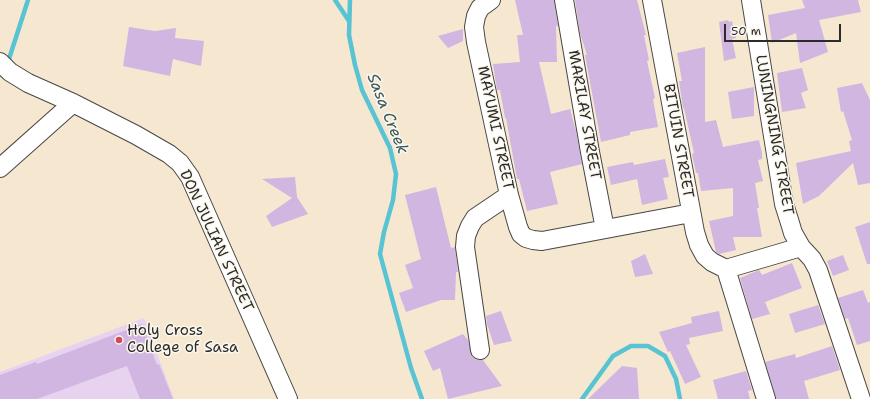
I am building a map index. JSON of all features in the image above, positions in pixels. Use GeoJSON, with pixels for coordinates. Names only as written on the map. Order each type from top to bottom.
{"type":"FeatureCollection","features":[{"type":"Feature","properties":{"kind":"street","name":"MAYUMI STREET"},"geometry":{"type":"LineString","coordinates":[[490,0],[480,8],[476,16],[474,27],[510,195],[521,234],[526,238],[542,241],[605,230]]}},
{"type":"Feature","properties":{"kind":"street","name":"MARILAY STREET"},"geometry":{"type":"LineString","coordinates":[[564,0],[605,230]]}},
{"type":"Feature","properties":{"kind":"street","name":"BITUIN STREET"},"geometry":{"type":"LineString","coordinates":[[652,0],[691,213],[699,245],[705,256],[712,262],[726,269]]}},
{"type":"Feature","properties":{"kind":"street","name":"LUNINGNING STREET"},"geometry":{"type":"LineString","coordinates":[[751,0],[784,204],[793,233],[801,247],[812,258],[818,270],[862,399]]}},
{"type":"Feature","properties":{"kind":"street","name":"DON JULIAN STREET"},"geometry":{"type":"LineString","coordinates":[[0,62],[10,72],[28,83],[73,103],[136,135],[169,154],[180,163],[190,177],[288,399]]}},
{"type":"Feature","properties":{"kind":"street"},"geometry":{"type":"LineString","coordinates":[[0,168],[73,103]]}},
{"type":"Feature","properties":{"kind":"street"},"geometry":{"type":"LineString","coordinates":[[480,350],[465,247],[466,236],[475,218],[510,195]]}},
{"type":"Feature","properties":{"kind":"street"},"geometry":{"type":"LineString","coordinates":[[605,230],[691,213]]}},
{"type":"Feature","properties":{"kind":"street"},"geometry":{"type":"LineString","coordinates":[[766,399],[726,269],[801,247]]}},
{"type":"Feature","properties":{"kind":"shaded area","name":"Holy Cross College of Sasa"},"geometry":{"type":"Polygon","coordinates":[[[144,318],[174,399],[0,399],[0,372],[144,318]]]}},
{"type":"Feature","properties":{"kind":"building"},"geometry":{"type":"Polygon","coordinates":[[[515,0],[554,0],[558,26],[556,26],[557,62],[539,62],[551,114],[570,109],[582,164],[550,172],[558,204],[527,211],[519,179],[517,179],[506,118],[500,90],[497,90],[493,64],[520,62],[517,35],[523,35],[515,0]]]}},
{"type":"Feature","properties":{"kind":"building"},"geometry":{"type":"Polygon","coordinates":[[[575,0],[637,0],[646,35],[644,35],[649,60],[647,61],[655,98],[653,99],[658,127],[630,132],[630,135],[601,142],[585,55],[587,55],[580,33],[575,0]]]}},
{"type":"Feature","properties":{"kind":"building"},"geometry":{"type":"Polygon","coordinates":[[[802,0],[858,0],[861,12],[819,20],[828,52],[800,63],[796,33],[772,43],[768,15],[805,8],[802,0]]]}},
{"type":"Feature","properties":{"kind":"building"},"geometry":{"type":"Polygon","coordinates":[[[728,20],[729,22],[732,21],[736,38],[732,39],[736,58],[724,61],[719,22],[728,20]]]}},
{"type":"Feature","properties":{"kind":"building"},"geometry":{"type":"Polygon","coordinates":[[[129,27],[155,31],[176,28],[175,38],[204,41],[201,66],[173,59],[170,76],[123,66],[129,27]]]}},
{"type":"Feature","properties":{"kind":"building"},"geometry":{"type":"Polygon","coordinates":[[[463,29],[463,41],[448,48],[438,36],[463,29]]]}},
{"type":"Feature","properties":{"kind":"building"},"geometry":{"type":"Polygon","coordinates":[[[705,47],[705,122],[716,120],[723,147],[759,140],[762,153],[762,159],[758,160],[763,181],[755,183],[759,208],[757,208],[762,237],[733,237],[736,250],[719,254],[716,252],[709,221],[733,216],[733,188],[701,191],[698,173],[696,173],[692,154],[694,153],[683,108],[679,81],[682,81],[677,53],[705,47]]]}},
{"type":"Feature","properties":{"kind":"building"},"geometry":{"type":"Polygon","coordinates":[[[802,68],[808,90],[801,93],[806,108],[782,112],[777,73],[802,68]]]}},
{"type":"Feature","properties":{"kind":"building"},"geometry":{"type":"Polygon","coordinates":[[[862,83],[870,100],[870,183],[858,185],[853,163],[819,196],[803,204],[796,163],[851,151],[849,141],[852,140],[843,111],[841,112],[837,88],[862,83]]]}},
{"type":"Feature","properties":{"kind":"building"},"geometry":{"type":"Polygon","coordinates":[[[754,87],[754,116],[732,119],[728,92],[754,87]]]}},
{"type":"Feature","properties":{"kind":"building"},"geometry":{"type":"Polygon","coordinates":[[[665,159],[669,177],[663,178],[668,199],[642,205],[637,179],[611,185],[607,167],[633,162],[634,165],[665,159]]]}},
{"type":"Feature","properties":{"kind":"building"},"geometry":{"type":"Polygon","coordinates":[[[295,177],[297,197],[308,214],[272,227],[266,216],[292,198],[262,179],[295,177]]]}},
{"type":"Feature","properties":{"kind":"building"},"geometry":{"type":"Polygon","coordinates":[[[436,187],[451,248],[455,247],[458,272],[456,272],[455,300],[441,300],[406,312],[399,293],[413,288],[405,265],[421,259],[405,195],[436,187]]]}},
{"type":"Feature","properties":{"kind":"building"},"geometry":{"type":"Polygon","coordinates":[[[870,222],[870,264],[867,264],[855,227],[870,222]]]}},
{"type":"Feature","properties":{"kind":"building"},"geometry":{"type":"Polygon","coordinates":[[[645,254],[653,274],[635,277],[631,261],[645,254]]]}},
{"type":"Feature","properties":{"kind":"building"},"geometry":{"type":"Polygon","coordinates":[[[843,255],[849,270],[833,276],[827,261],[843,255]]]}},
{"type":"Feature","properties":{"kind":"building"},"geometry":{"type":"Polygon","coordinates":[[[792,263],[802,288],[765,302],[770,314],[752,319],[740,278],[759,270],[762,275],[792,263]]]}},
{"type":"Feature","properties":{"kind":"building"},"geometry":{"type":"Polygon","coordinates":[[[863,290],[868,303],[870,302],[870,341],[857,345],[848,318],[845,319],[838,298],[863,290]]]}},
{"type":"Feature","properties":{"kind":"building"},"geometry":{"type":"Polygon","coordinates":[[[818,305],[825,324],[795,333],[789,314],[818,305]]]}},
{"type":"Feature","properties":{"kind":"building"},"geometry":{"type":"Polygon","coordinates":[[[501,311],[512,341],[494,345],[486,316],[501,311]]]}},
{"type":"Feature","properties":{"kind":"building"},"geometry":{"type":"Polygon","coordinates":[[[719,311],[723,331],[689,338],[690,344],[686,345],[701,377],[685,384],[670,351],[668,352],[659,332],[692,323],[691,317],[719,311]]]}},
{"type":"Feature","properties":{"kind":"building","name":"Holy Cross College of Sasa"},"geometry":{"type":"Polygon","coordinates":[[[142,324],[157,365],[159,364],[173,399],[140,399],[127,366],[37,399],[0,399],[0,375],[36,362],[37,364],[142,324]]]}},
{"type":"Feature","properties":{"kind":"building"},"geometry":{"type":"Polygon","coordinates":[[[463,334],[468,340],[472,356],[476,360],[483,360],[502,386],[448,399],[440,368],[433,371],[424,351],[463,334]]]}},
{"type":"Feature","properties":{"kind":"building"},"geometry":{"type":"Polygon","coordinates":[[[832,346],[840,370],[804,381],[809,399],[776,399],[765,362],[795,354],[796,358],[832,346]]]}},
{"type":"Feature","properties":{"kind":"building"},"geometry":{"type":"Polygon","coordinates":[[[622,366],[637,368],[639,399],[588,399],[622,366]]]}},
{"type":"Feature","properties":{"kind":"building"},"geometry":{"type":"Polygon","coordinates":[[[746,371],[752,390],[748,391],[750,399],[718,399],[713,380],[746,371]]]}},
{"type":"Feature","properties":{"kind":"waterway"},"geometry":{"type":"LineString","coordinates":[[9,59],[28,0]]}},
{"type":"Feature","properties":{"kind":"waterway"},"geometry":{"type":"LineString","coordinates":[[335,0],[349,21]]}},
{"type":"Feature","properties":{"kind":"waterway","name":"Sasa Creek"},"geometry":{"type":"LineString","coordinates":[[350,0],[349,35],[355,65],[362,90],[390,148],[396,174],[393,200],[384,232],[380,254],[411,368],[422,399]]}},
{"type":"Feature","properties":{"kind":"waterway","name":"Sasa Creek"},"geometry":{"type":"LineString","coordinates":[[582,399],[613,356],[631,346],[648,346],[665,356],[676,379],[680,399]]}},
{"type":"Feature","properties":{"kind":"place","name":"Holy Cross College of Sasa"},"geometry":{"type":"Point","coordinates":[119,340]}}]}
